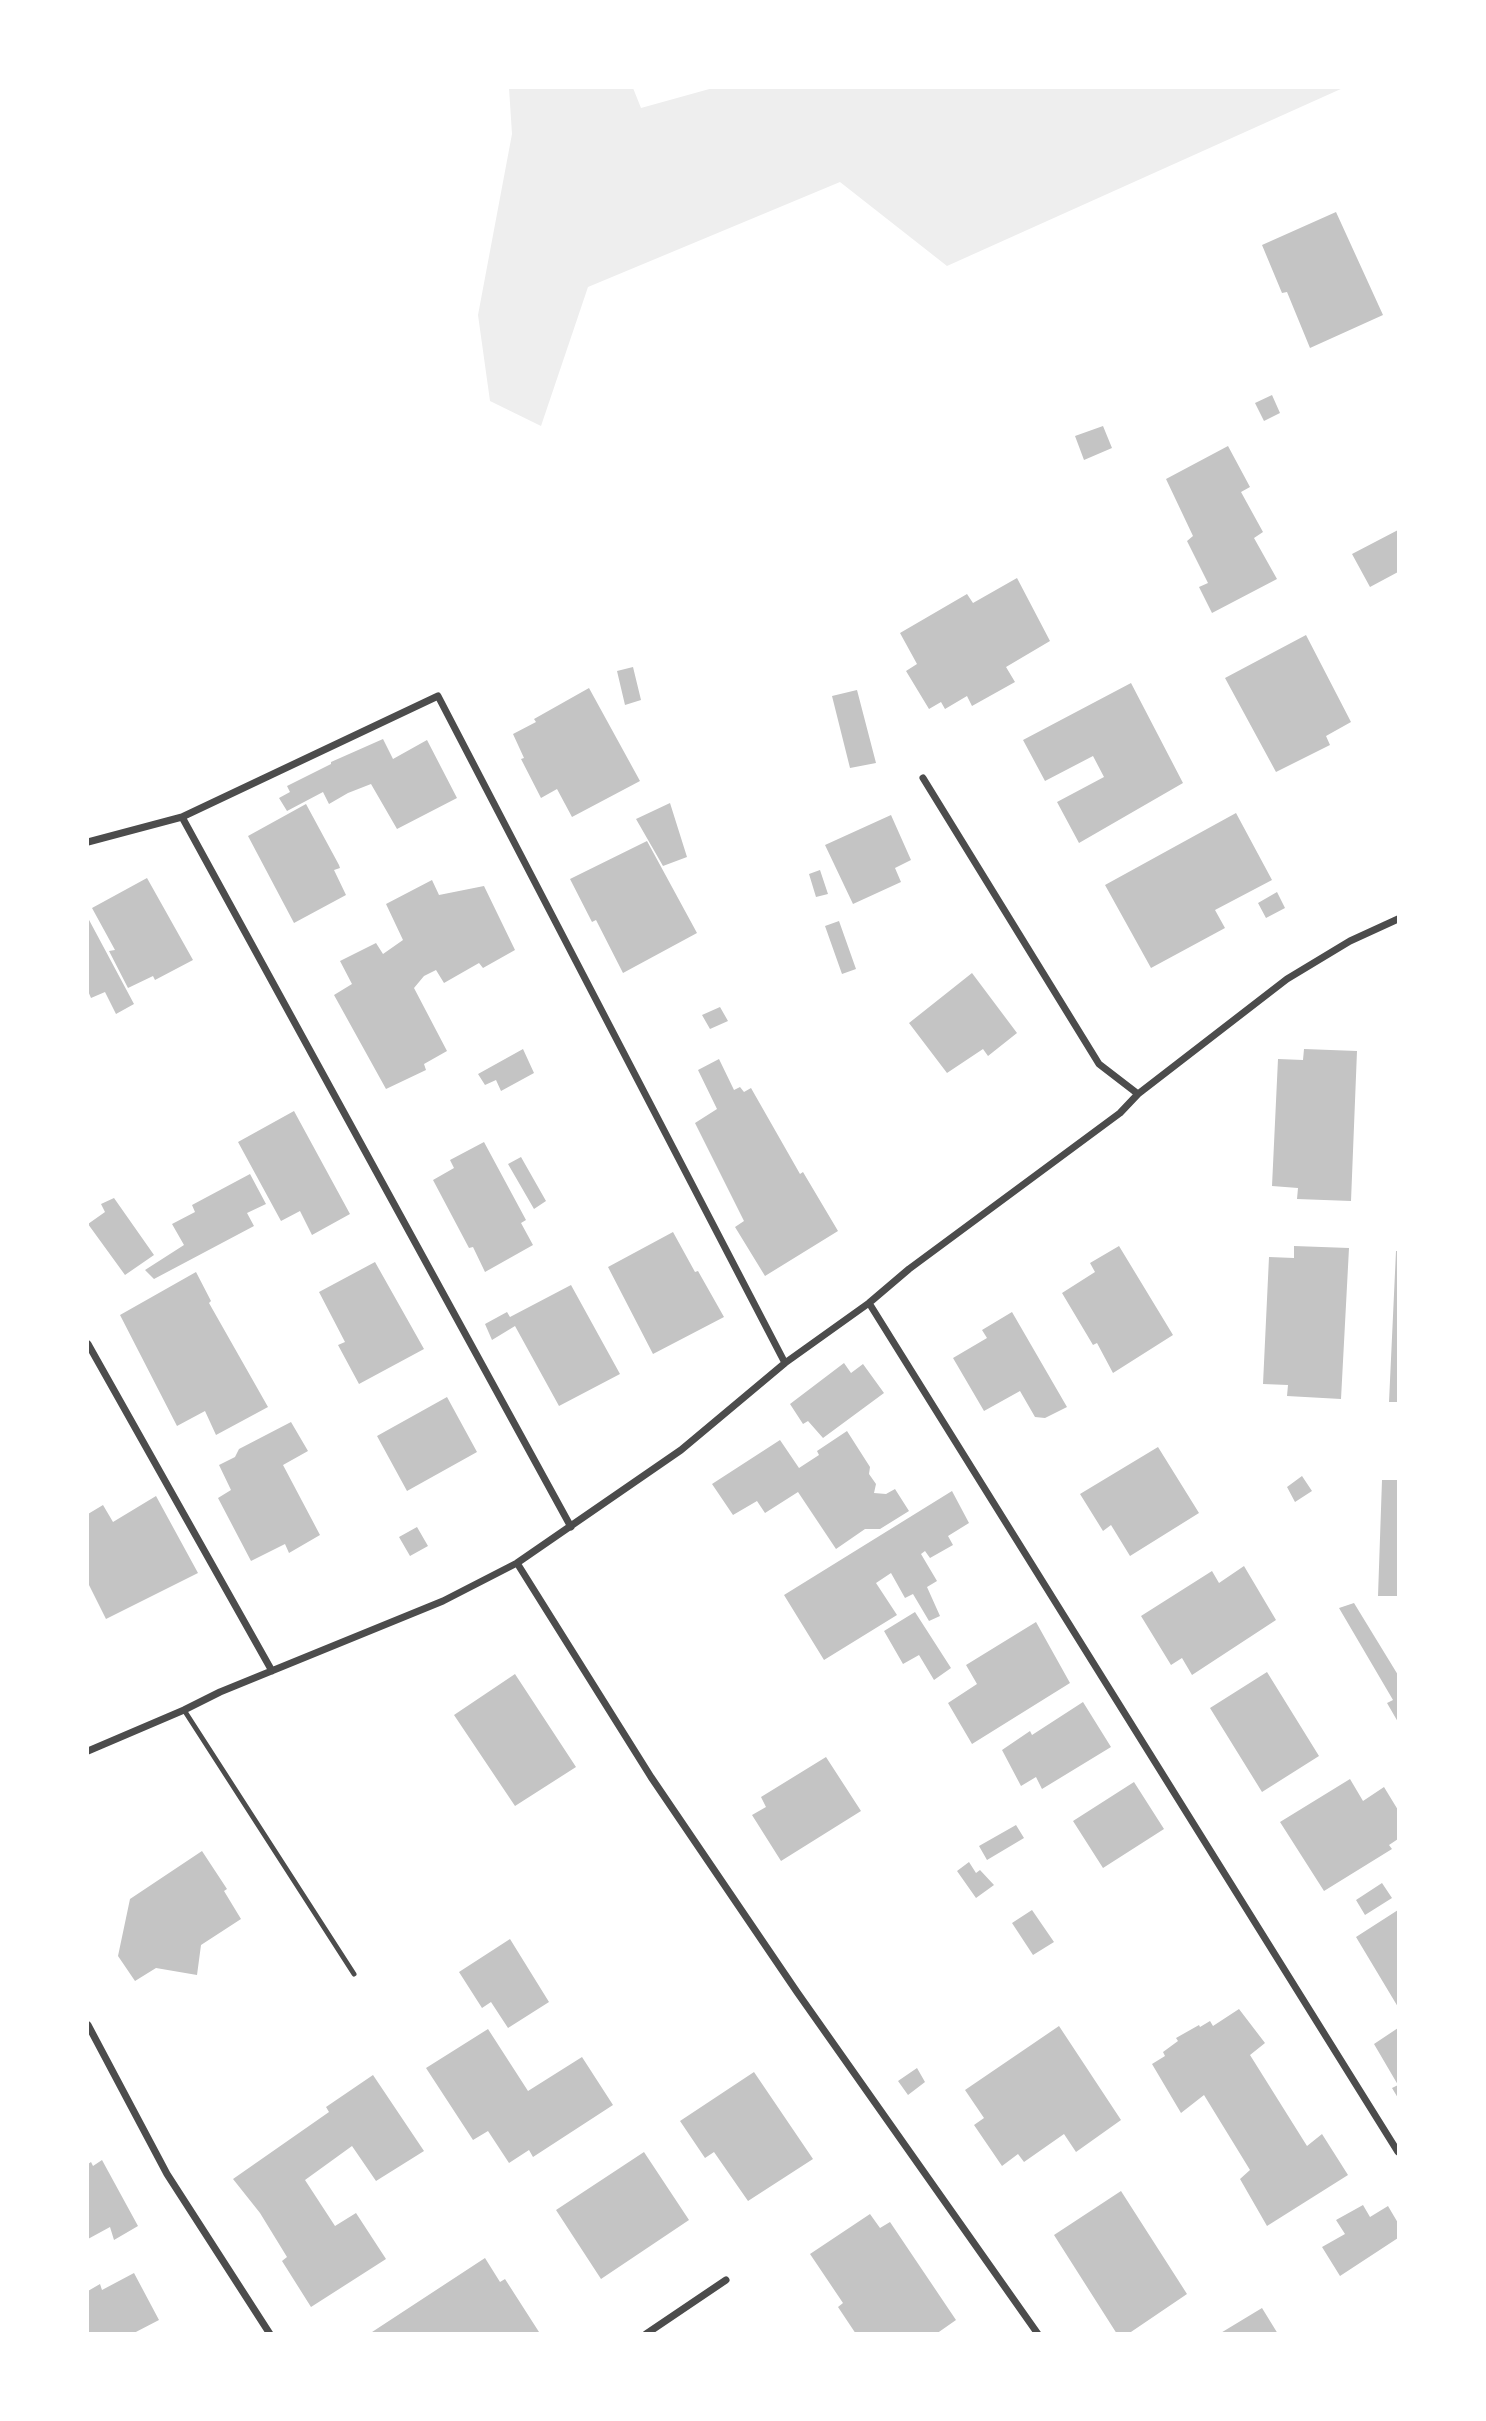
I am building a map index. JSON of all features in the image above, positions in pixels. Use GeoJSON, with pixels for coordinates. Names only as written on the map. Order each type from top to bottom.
{"type":"FeatureCollection","features":[{"type":"Feature","properties":{"kind":"street"},"geometry":{"type":"LineString","coordinates":[[88,842],[182,817],[438,696],[785,1363]]}},
{"type":"Feature","properties":{"kind":"street"},"geometry":{"type":"LineString","coordinates":[[923,778],[1100,1063],[1138,1094]]}},
{"type":"Feature","properties":{"kind":"street"},"geometry":{"type":"LineString","coordinates":[[182,817],[571,1527]]}},
{"type":"Feature","properties":{"kind":"street"},"geometry":{"type":"LineString","coordinates":[[88,1751],[220,1692],[443,1601],[517,1563],[681,1450],[785,1363],[869,1303],[909,1269],[1120,1113],[1138,1094],[1287,979],[1350,941],[1398,919]]}},
{"type":"Feature","properties":{"kind":"street"},"geometry":{"type":"LineString","coordinates":[[869,1303],[1398,2152]]}},
{"type":"Feature","properties":{"kind":"street"},"geometry":{"type":"LineString","coordinates":[[88,1344],[272,1671]]}},
{"type":"Feature","properties":{"kind":"street"},"geometry":{"type":"LineString","coordinates":[[517,1563],[651,1777],[781,1969],[1038,2333]]}},
{"type":"Feature","properties":{"kind":"street"},"geometry":{"type":"LineString","coordinates":[[88,2025],[167,2174],[270,2333]]}},
{"type":"Feature","properties":{"kind":"street"},"geometry":{"type":"LineString","coordinates":[[646,2333],[726,2280]]}},
{"type":"Feature","properties":{"kind":"lane"},"geometry":{"type":"LineString","coordinates":[[184,1710],[354,1974]]}},
{"type":"Feature","properties":{"kind":"shaded area"},"geometry":{"type":"Polygon","coordinates":[[[509,88],[633,88],[641,108],[713,88],[1343,88],[947,266],[840,182],[588,287],[541,426],[490,401],[478,315],[512,134],[509,88]]]}},
{"type":"Feature","properties":{"kind":"building"},"geometry":{"type":"Polygon","coordinates":[[[1336,212],[1383,315],[1310,348],[1287,292],[1282,293],[1262,245],[1336,212]]]}},
{"type":"Feature","properties":{"kind":"building"},"geometry":{"type":"Polygon","coordinates":[[[1272,395],[1280,413],[1264,421],[1255,403],[1272,395]]]}},
{"type":"Feature","properties":{"kind":"building"},"geometry":{"type":"Polygon","coordinates":[[[1103,426],[1112,448],[1084,460],[1075,436],[1103,426]]]}},
{"type":"Feature","properties":{"kind":"building"},"geometry":{"type":"Polygon","coordinates":[[[1228,446],[1250,487],[1241,492],[1263,532],[1254,538],[1277,579],[1212,613],[1199,587],[1208,583],[1187,541],[1193,536],[1166,479],[1228,446]]]}},
{"type":"Feature","properties":{"kind":"building"},"geometry":{"type":"Polygon","coordinates":[[[1398,530],[1398,572],[1370,587],[1352,554],[1398,530]]]}},
{"type":"Feature","properties":{"kind":"building"},"geometry":{"type":"Polygon","coordinates":[[[1017,578],[1050,641],[1006,667],[1015,682],[972,706],[967,696],[945,709],[941,702],[929,709],[906,671],[917,664],[900,633],[967,594],[973,603],[1017,578]]]}},
{"type":"Feature","properties":{"kind":"building"},"geometry":{"type":"Polygon","coordinates":[[[1306,635],[1351,722],[1326,736],[1330,745],[1276,772],[1225,678],[1306,635]]]}},
{"type":"Feature","properties":{"kind":"building"},"geometry":{"type":"Polygon","coordinates":[[[633,667],[641,700],[625,705],[617,671],[633,667]]]}},
{"type":"Feature","properties":{"kind":"building"},"geometry":{"type":"Polygon","coordinates":[[[1131,683],[1183,783],[1079,843],[1057,802],[1104,777],[1093,756],[1045,781],[1023,740],[1131,683]]]}},
{"type":"Feature","properties":{"kind":"building"},"geometry":{"type":"Polygon","coordinates":[[[589,688],[640,781],[572,817],[557,789],[541,798],[521,759],[524,758],[513,734],[589,688]]]}},
{"type":"Feature","properties":{"kind":"building"},"geometry":{"type":"Polygon","coordinates":[[[857,690],[876,763],[850,768],[832,696],[857,690]]]}},
{"type":"Feature","properties":{"kind":"building"},"geometry":{"type":"Polygon","coordinates":[[[383,739],[393,759],[427,740],[457,798],[397,829],[371,784],[329,804],[323,792],[287,811],[279,798],[290,792],[287,786],[331,762],[383,739]]]}},
{"type":"Feature","properties":{"kind":"building"},"geometry":{"type":"Polygon","coordinates":[[[670,803],[687,857],[663,866],[636,819],[670,803]]]}},
{"type":"Feature","properties":{"kind":"building"},"geometry":{"type":"Polygon","coordinates":[[[306,804],[339,865],[340,868],[334,870],[346,895],[294,923],[248,836],[306,804]]]}},
{"type":"Feature","properties":{"kind":"building"},"geometry":{"type":"Polygon","coordinates":[[[1236,813],[1272,880],[1215,910],[1225,928],[1151,968],[1105,885],[1236,813]]]}},
{"type":"Feature","properties":{"kind":"building"},"geometry":{"type":"Polygon","coordinates":[[[891,815],[911,860],[895,868],[901,882],[853,904],[825,845],[891,815]]]}},
{"type":"Feature","properties":{"kind":"building"},"geometry":{"type":"Polygon","coordinates":[[[647,841],[697,933],[623,973],[596,920],[592,922],[570,879],[647,841]]]}},
{"type":"Feature","properties":{"kind":"building"},"geometry":{"type":"Polygon","coordinates":[[[820,870],[828,894],[816,897],[809,874],[820,870]]]}},
{"type":"Feature","properties":{"kind":"building"},"geometry":{"type":"Polygon","coordinates":[[[147,878],[193,960],[155,980],[153,976],[128,988],[109,951],[115,950],[92,908],[147,878]]]}},
{"type":"Feature","properties":{"kind":"building"},"geometry":{"type":"Polygon","coordinates":[[[432,880],[439,895],[484,886],[515,950],[483,968],[479,963],[444,983],[436,970],[424,976],[414,988],[447,1051],[424,1064],[426,1070],[386,1089],[334,995],[352,984],[340,961],[376,943],[383,954],[403,940],[386,904],[432,880]]]}},
{"type":"Feature","properties":{"kind":"building"},"geometry":{"type":"Polygon","coordinates":[[[1277,892],[1285,908],[1266,918],[1258,903],[1277,892]]]}},
{"type":"Feature","properties":{"kind":"building"},"geometry":{"type":"Polygon","coordinates":[[[88,918],[134,1004],[116,1014],[105,992],[91,998],[88,991],[88,918]]]}},
{"type":"Feature","properties":{"kind":"building"},"geometry":{"type":"Polygon","coordinates":[[[839,921],[856,969],[842,974],[825,926],[839,921]]]}},
{"type":"Feature","properties":{"kind":"building"},"geometry":{"type":"Polygon","coordinates":[[[972,973],[1017,1033],[988,1056],[983,1049],[947,1073],[909,1023],[972,973]]]}},
{"type":"Feature","properties":{"kind":"building"},"geometry":{"type":"Polygon","coordinates":[[[720,1007],[728,1021],[710,1029],[702,1015],[720,1007]]]}},
{"type":"Feature","properties":{"kind":"building"},"geometry":{"type":"Polygon","coordinates":[[[523,1049],[534,1073],[501,1091],[496,1080],[485,1085],[478,1074],[523,1049]]]}},
{"type":"Feature","properties":{"kind":"building"},"geometry":{"type":"Polygon","coordinates":[[[1304,1049],[1357,1051],[1351,1201],[1297,1199],[1298,1188],[1272,1186],[1278,1059],[1303,1060],[1304,1049]]]}},
{"type":"Feature","properties":{"kind":"building"},"geometry":{"type":"Polygon","coordinates":[[[719,1059],[734,1090],[740,1087],[744,1092],[751,1088],[800,1174],[803,1172],[838,1231],[765,1276],[735,1227],[744,1221],[695,1123],[717,1109],[698,1070],[719,1059]]]}},
{"type":"Feature","properties":{"kind":"building"},"geometry":{"type":"Polygon","coordinates":[[[294,1111],[350,1214],[312,1235],[300,1211],[281,1221],[238,1142],[294,1111]]]}},
{"type":"Feature","properties":{"kind":"building"},"geometry":{"type":"Polygon","coordinates":[[[484,1142],[526,1220],[521,1223],[533,1245],[485,1272],[473,1247],[469,1248],[433,1180],[454,1168],[450,1160],[484,1142]]]}},
{"type":"Feature","properties":{"kind":"building"},"geometry":{"type":"Polygon","coordinates":[[[521,1157],[546,1201],[534,1209],[508,1164],[521,1157]]]}},
{"type":"Feature","properties":{"kind":"building"},"geometry":{"type":"Polygon","coordinates":[[[250,1174],[266,1204],[247,1213],[254,1226],[154,1279],[145,1270],[184,1245],[172,1224],[195,1212],[192,1205],[250,1174]]]}},
{"type":"Feature","properties":{"kind":"building"},"geometry":{"type":"Polygon","coordinates":[[[114,1198],[154,1255],[125,1275],[88,1224],[105,1212],[101,1204],[114,1198]]]}},
{"type":"Feature","properties":{"kind":"building"},"geometry":{"type":"Polygon","coordinates":[[[673,1232],[724,1317],[653,1354],[608,1267],[673,1232]]]}},
{"type":"Feature","properties":{"kind":"building"},"geometry":{"type":"Polygon","coordinates":[[[1119,1246],[1173,1335],[1113,1373],[1097,1343],[1093,1345],[1062,1293],[1095,1272],[1090,1263],[1119,1246]]]}},
{"type":"Feature","properties":{"kind":"building"},"geometry":{"type":"Polygon","coordinates":[[[1294,1246],[1349,1248],[1341,1399],[1287,1396],[1288,1385],[1263,1384],[1269,1257],[1294,1258],[1294,1246]]]}},
{"type":"Feature","properties":{"kind":"building"},"geometry":{"type":"Polygon","coordinates":[[[1396,1251],[1398,1402],[1389,1402],[1396,1251]]]}},
{"type":"Feature","properties":{"kind":"building"},"geometry":{"type":"Polygon","coordinates":[[[375,1262],[424,1349],[359,1384],[338,1345],[345,1342],[319,1292],[375,1262]]]}},
{"type":"Feature","properties":{"kind":"building"},"geometry":{"type":"Polygon","coordinates":[[[196,1272],[211,1301],[209,1303],[268,1407],[216,1435],[205,1411],[177,1426],[120,1315],[196,1272]]]}},
{"type":"Feature","properties":{"kind":"building"},"geometry":{"type":"Polygon","coordinates":[[[571,1285],[620,1374],[559,1406],[515,1326],[492,1340],[485,1324],[507,1312],[510,1317],[571,1285]]]}},
{"type":"Feature","properties":{"kind":"building"},"geometry":{"type":"Polygon","coordinates":[[[1012,1312],[1067,1407],[1045,1418],[1035,1417],[1020,1391],[984,1411],[953,1358],[987,1338],[982,1330],[1012,1312]]]}},
{"type":"Feature","properties":{"kind":"building"},"geometry":{"type":"Polygon","coordinates":[[[844,1363],[851,1373],[863,1364],[884,1393],[823,1438],[808,1421],[803,1424],[790,1404],[844,1363]]]}},
{"type":"Feature","properties":{"kind":"building"},"geometry":{"type":"Polygon","coordinates":[[[447,1397],[477,1452],[407,1491],[377,1436],[447,1397]]]}},
{"type":"Feature","properties":{"kind":"building"},"geometry":{"type":"Polygon","coordinates":[[[291,1422],[308,1451],[283,1465],[320,1535],[289,1553],[285,1544],[251,1561],[218,1498],[231,1490],[219,1465],[235,1457],[239,1449],[291,1422]]]}},
{"type":"Feature","properties":{"kind":"building"},"geometry":{"type":"Polygon","coordinates":[[[847,1431],[870,1467],[869,1474],[876,1484],[874,1493],[886,1494],[895,1489],[909,1511],[880,1529],[865,1529],[836,1549],[798,1492],[765,1513],[757,1501],[733,1515],[712,1484],[780,1440],[799,1468],[819,1455],[817,1451],[847,1431]]]}},
{"type":"Feature","properties":{"kind":"building"},"geometry":{"type":"Polygon","coordinates":[[[1158,1447],[1199,1513],[1130,1556],[1111,1525],[1103,1531],[1080,1494],[1158,1447]]]}},
{"type":"Feature","properties":{"kind":"building"},"geometry":{"type":"Polygon","coordinates":[[[1302,1476],[1312,1491],[1295,1502],[1287,1487],[1302,1476]]]}},
{"type":"Feature","properties":{"kind":"building"},"geometry":{"type":"Polygon","coordinates":[[[1382,1480],[1398,1480],[1398,1596],[1378,1596],[1382,1480]]]}},
{"type":"Feature","properties":{"kind":"building"},"geometry":{"type":"Polygon","coordinates":[[[952,1491],[969,1523],[948,1536],[953,1545],[930,1558],[925,1551],[921,1554],[937,1581],[927,1587],[940,1616],[929,1621],[913,1594],[905,1598],[891,1573],[876,1583],[897,1615],[824,1660],[784,1595],[952,1491]]]}},
{"type":"Feature","properties":{"kind":"building"},"geometry":{"type":"Polygon","coordinates":[[[156,1496],[198,1573],[106,1619],[88,1583],[88,1514],[103,1505],[113,1522],[156,1496]]]}},
{"type":"Feature","properties":{"kind":"building"},"geometry":{"type":"Polygon","coordinates":[[[417,1527],[428,1546],[410,1556],[399,1537],[417,1527]]]}},
{"type":"Feature","properties":{"kind":"building"},"geometry":{"type":"Polygon","coordinates":[[[1244,1566],[1276,1620],[1192,1675],[1182,1658],[1171,1665],[1141,1616],[1212,1571],[1219,1583],[1244,1566]]]}},
{"type":"Feature","properties":{"kind":"building"},"geometry":{"type":"Polygon","coordinates":[[[1354,1603],[1398,1675],[1398,1722],[1387,1703],[1393,1700],[1339,1608],[1354,1603]]]}},
{"type":"Feature","properties":{"kind":"building"},"geometry":{"type":"Polygon","coordinates":[[[915,1612],[951,1668],[934,1680],[919,1655],[903,1664],[884,1631],[915,1612]]]}},
{"type":"Feature","properties":{"kind":"building"},"geometry":{"type":"Polygon","coordinates":[[[1036,1622],[1070,1683],[972,1744],[948,1703],[977,1684],[966,1665],[1036,1622]]]}},
{"type":"Feature","properties":{"kind":"building"},"geometry":{"type":"Polygon","coordinates":[[[1267,1672],[1319,1756],[1262,1792],[1210,1708],[1267,1672]]]}},
{"type":"Feature","properties":{"kind":"building"},"geometry":{"type":"Polygon","coordinates":[[[515,1674],[576,1767],[515,1806],[454,1715],[515,1674]]]}},
{"type":"Feature","properties":{"kind":"building"},"geometry":{"type":"Polygon","coordinates":[[[1083,1702],[1111,1747],[1042,1789],[1036,1777],[1021,1786],[1002,1750],[1030,1731],[1032,1735],[1083,1702]]]}},
{"type":"Feature","properties":{"kind":"building"},"geometry":{"type":"Polygon","coordinates":[[[826,1757],[861,1811],[781,1861],[752,1815],[766,1807],[761,1797],[826,1757]]]}},
{"type":"Feature","properties":{"kind":"building"},"geometry":{"type":"Polygon","coordinates":[[[1350,1779],[1363,1801],[1384,1787],[1398,1810],[1398,1839],[1389,1845],[1392,1849],[1324,1891],[1280,1822],[1350,1779]]]}},
{"type":"Feature","properties":{"kind":"building"},"geometry":{"type":"Polygon","coordinates":[[[1134,1782],[1164,1829],[1103,1868],[1073,1821],[1134,1782]]]}},
{"type":"Feature","properties":{"kind":"building"},"geometry":{"type":"Polygon","coordinates":[[[1016,1825],[1024,1838],[987,1860],[979,1846],[1016,1825]]]}},
{"type":"Feature","properties":{"kind":"building"},"geometry":{"type":"Polygon","coordinates":[[[202,1851],[227,1889],[224,1891],[241,1919],[201,1945],[197,1975],[156,1968],[135,1981],[118,1956],[130,1899],[202,1851]]]}},
{"type":"Feature","properties":{"kind":"building"},"geometry":{"type":"Polygon","coordinates":[[[969,1862],[976,1873],[980,1870],[994,1885],[976,1898],[957,1871],[969,1862]]]}},
{"type":"Feature","properties":{"kind":"building"},"geometry":{"type":"Polygon","coordinates":[[[1382,1883],[1392,1898],[1365,1915],[1356,1900],[1382,1883]]]}},
{"type":"Feature","properties":{"kind":"building"},"geometry":{"type":"Polygon","coordinates":[[[1032,1910],[1054,1942],[1033,1955],[1012,1923],[1032,1910]]]}},
{"type":"Feature","properties":{"kind":"building"},"geometry":{"type":"Polygon","coordinates":[[[1398,1910],[1398,2007],[1356,1937],[1398,1910]]]}},
{"type":"Feature","properties":{"kind":"building"},"geometry":{"type":"Polygon","coordinates":[[[510,1939],[549,2002],[508,2028],[491,2002],[482,2008],[459,1972],[510,1939]]]}},
{"type":"Feature","properties":{"kind":"building"},"geometry":{"type":"Polygon","coordinates":[[[1239,2009],[1265,2043],[1250,2055],[1307,2146],[1322,2134],[1348,2175],[1267,2226],[1240,2179],[1250,2170],[1204,2095],[1181,2113],[1152,2064],[1165,2056],[1163,2052],[1178,2041],[1176,2038],[1210,2021],[1213,2026],[1239,2009]]]}},
{"type":"Feature","properties":{"kind":"building"},"geometry":{"type":"Polygon","coordinates":[[[1059,2026],[1121,2120],[1076,2152],[1064,2134],[1024,2162],[1018,2154],[1002,2166],[974,2125],[984,2118],[965,2090],[1059,2026]]]}},
{"type":"Feature","properties":{"kind":"building"},"geometry":{"type":"Polygon","coordinates":[[[1398,2028],[1398,2085],[1374,2044],[1398,2028]]]}},
{"type":"Feature","properties":{"kind":"building"},"geometry":{"type":"Polygon","coordinates":[[[488,2029],[528,2091],[582,2057],[613,2105],[533,2157],[529,2150],[509,2163],[488,2131],[473,2140],[426,2068],[488,2029]]]}},
{"type":"Feature","properties":{"kind":"building"},"geometry":{"type":"Polygon","coordinates":[[[917,2068],[925,2082],[908,2095],[898,2081],[917,2068]]]}},
{"type":"Feature","properties":{"kind":"building"},"geometry":{"type":"Polygon","coordinates":[[[754,2072],[813,2159],[748,2201],[714,2152],[705,2158],[680,2121],[754,2072]]]}},
{"type":"Feature","properties":{"kind":"building"},"geometry":{"type":"Polygon","coordinates":[[[373,2075],[424,2151],[376,2181],[352,2146],[305,2180],[335,2226],[356,2213],[386,2259],[311,2307],[282,2261],[287,2257],[260,2213],[233,2179],[329,2112],[326,2107],[373,2075]]]}},
{"type":"Feature","properties":{"kind":"building"},"geometry":{"type":"Polygon","coordinates":[[[1398,2085],[1398,2098],[1392,2088],[1398,2085]]]}},
{"type":"Feature","properties":{"kind":"building"},"geometry":{"type":"Polygon","coordinates":[[[644,2152],[689,2220],[601,2279],[556,2210],[644,2152]]]}},
{"type":"Feature","properties":{"kind":"building"},"geometry":{"type":"Polygon","coordinates":[[[102,2160],[138,2226],[114,2240],[110,2227],[88,2239],[88,2164],[91,2162],[93,2166],[102,2160]]]}},
{"type":"Feature","properties":{"kind":"building"},"geometry":{"type":"Polygon","coordinates":[[[1121,2191],[1187,2294],[1128,2334],[1117,2334],[1054,2235],[1121,2191]]]}},
{"type":"Feature","properties":{"kind":"building"},"geometry":{"type":"Polygon","coordinates":[[[1363,2205],[1370,2217],[1388,2206],[1398,2223],[1398,2238],[1340,2276],[1322,2247],[1345,2234],[1336,2220],[1363,2205]]]}},
{"type":"Feature","properties":{"kind":"building"},"geometry":{"type":"Polygon","coordinates":[[[870,2214],[880,2228],[890,2222],[956,2320],[936,2334],[856,2334],[838,2307],[843,2303],[810,2254],[870,2214]]]}},
{"type":"Feature","properties":{"kind":"building"},"geometry":{"type":"Polygon","coordinates":[[[485,2258],[500,2282],[505,2279],[539,2332],[369,2334],[485,2258]]]}},
{"type":"Feature","properties":{"kind":"building"},"geometry":{"type":"Polygon","coordinates":[[[134,2273],[159,2320],[132,2334],[88,2334],[88,2291],[100,2284],[102,2290],[134,2273]]]}},
{"type":"Feature","properties":{"kind":"building"},"geometry":{"type":"Polygon","coordinates":[[[1262,2308],[1278,2334],[1219,2334],[1262,2308]]]}}]}
